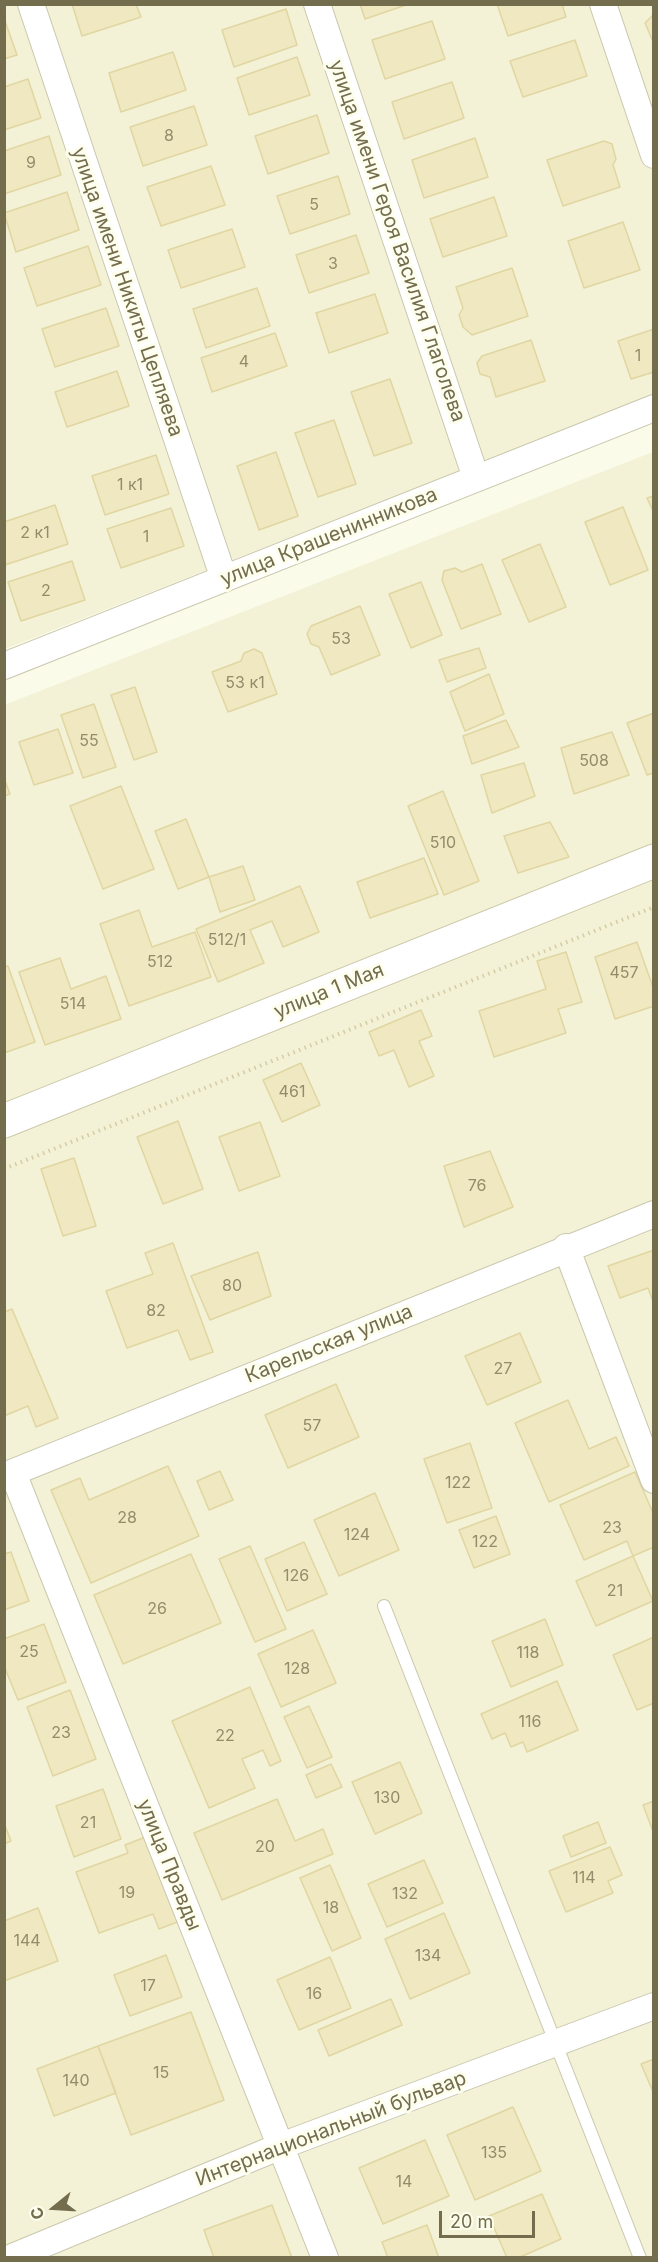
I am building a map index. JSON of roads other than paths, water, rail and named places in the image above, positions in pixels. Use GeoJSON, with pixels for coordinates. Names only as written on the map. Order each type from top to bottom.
{"type":"FeatureCollection","features":[{"type":"Feature","properties":{"kind":"street","name":"улица имени Никиты Цепляева"},"geometry":{"type":"LineString","coordinates":[[31,4],[224,579]]}},
{"type":"Feature","properties":{"kind":"street","name":"улица имени Героя Василия Глаголева"},"geometry":{"type":"LineString","coordinates":[[317,4],[476,478]]}},
{"type":"Feature","properties":{"kind":"street"},"geometry":{"type":"LineString","coordinates":[[603,4],[654,155]]}},
{"type":"Feature","properties":{"kind":"street","name":"улица Крашенинникова"},"geometry":{"type":"LineString","coordinates":[[4,666],[654,408]]}},
{"type":"Feature","properties":{"kind":"street","name":"улица 1 Мая"},"geometry":{"type":"LineString","coordinates":[[4,1121],[654,861]]}},
{"type":"Feature","properties":{"kind":"street","name":"Карельская улица"},"geometry":{"type":"LineString","coordinates":[[9,1474],[566,1247],[654,1214]]}},
{"type":"Feature","properties":{"kind":"street"},"geometry":{"type":"LineString","coordinates":[[566,1247],[654,1480]]}},
{"type":"Feature","properties":{"kind":"street","name":"улица Правды"},"geometry":{"type":"LineString","coordinates":[[9,1474],[325,2258]]}},
{"type":"Feature","properties":{"kind":"street","name":"Интернациональный бульвар"},"geometry":{"type":"LineString","coordinates":[[10,2258],[281,2146],[654,2006]]}},
{"type":"Feature","properties":{"kind":"lane"},"geometry":{"type":"LineString","coordinates":[[384,1606],[640,2258]]}},
{"type":"Feature","properties":{"kind":"lane"},"geometry":{"type":"LineString","coordinates":[[4,2245],[10,2258]]}}]}
